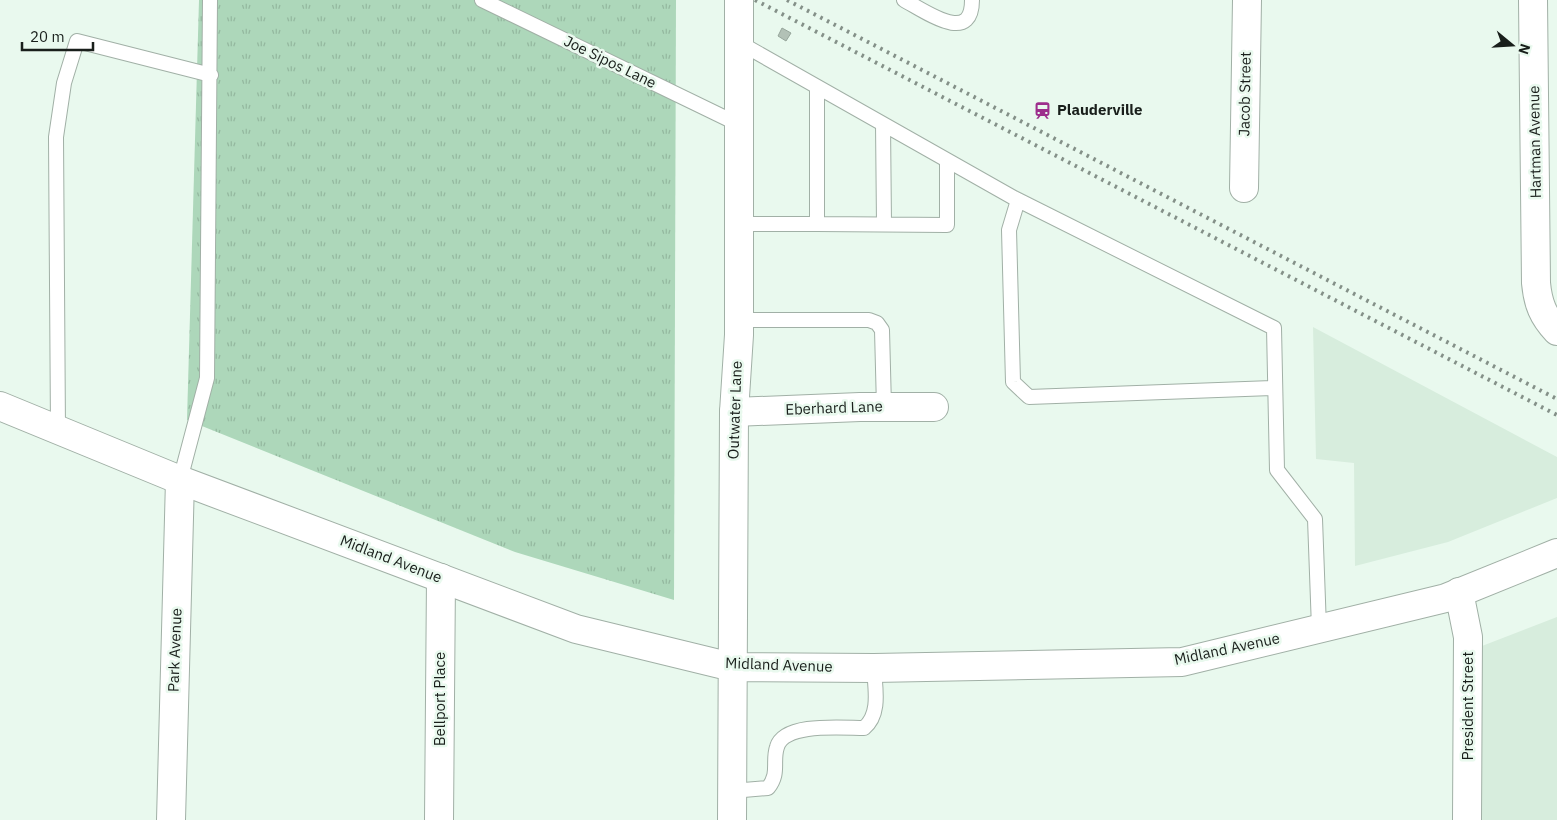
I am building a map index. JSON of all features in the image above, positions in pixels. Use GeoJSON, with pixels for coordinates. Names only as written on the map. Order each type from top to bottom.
{"type":"FeatureCollection","features":[{"type":"Feature","properties":{"kind":"street","name":"Outwater Lane"},"geometry":{"type":"LineString","coordinates":[[732,820],[734,412],[739,320],[739,0]]}},
{"type":"Feature","properties":{"kind":"street","name":"Jacob Street"},"geometry":{"type":"LineString","coordinates":[[1244,188],[1247,0]]}},
{"type":"Feature","properties":{"kind":"street","name":"Hartman Avenue"},"geometry":{"type":"LineString","coordinates":[[1533,0],[1536,284],[1538,302],[1545,318],[1557,331]]}},
{"type":"Feature","properties":{"kind":"street","name":"Midland Avenue"},"geometry":{"type":"LineString","coordinates":[[0,406],[180,480],[576,629],[732,667],[874,668],[1182,662],[1446,598],[1557,553]]}},
{"type":"Feature","properties":{"kind":"street","name":"Eberhard Lane"},"geometry":{"type":"LineString","coordinates":[[734,412],[934,407]]}},
{"type":"Feature","properties":{"kind":"street","name":"Park Avenue"},"geometry":{"type":"LineString","coordinates":[[171,820],[180,480]]}},
{"type":"Feature","properties":{"kind":"street","name":"Bellport Place"},"geometry":{"type":"LineString","coordinates":[[439,820],[441,578]]}},
{"type":"Feature","properties":{"kind":"street","name":"President Street"},"geometry":{"type":"LineString","coordinates":[[1459,592],[1468,637],[1467,820]]}},
{"type":"Feature","properties":{"kind":"lane"},"geometry":{"type":"LineString","coordinates":[[180,480],[207,378],[211,75],[210,0]]}},
{"type":"Feature","properties":{"kind":"lane","name":"Joe Sipos Lane"},"geometry":{"type":"LineString","coordinates":[[482,0],[738,124]]}},
{"type":"Feature","properties":{"kind":"lane"},"geometry":{"type":"LineString","coordinates":[[904,0],[946,21],[958,24],[965,23],[972,5]]}},
{"type":"Feature","properties":{"kind":"lane"},"geometry":{"type":"LineString","coordinates":[[58,430],[56,138],[64,83],[77,41],[211,75]]}},
{"type":"Feature","properties":{"kind":"lane"},"geometry":{"type":"LineString","coordinates":[[740,43],[1018,200],[1274,328],[1277,470],[1315,519],[1319,628]]}},
{"type":"Feature","properties":{"kind":"lane"},"geometry":{"type":"LineString","coordinates":[[817,87],[817,224]]}},
{"type":"Feature","properties":{"kind":"lane"},"geometry":{"type":"LineString","coordinates":[[883,124],[884,224]]}},
{"type":"Feature","properties":{"kind":"lane"},"geometry":{"type":"LineString","coordinates":[[739,224],[947,225],[947,160]]}},
{"type":"Feature","properties":{"kind":"lane"},"geometry":{"type":"LineString","coordinates":[[1018,200],[1009,230],[1013,382],[1029,397],[1275,388]]}},
{"type":"Feature","properties":{"kind":"lane"},"geometry":{"type":"LineString","coordinates":[[739,320],[869,320],[877,323],[882,330],[884,407]]}},
{"type":"Feature","properties":{"kind":"lane"},"geometry":{"type":"LineString","coordinates":[[732,791],[768,788],[774,779],[777,746],[783,737],[795,730],[864,728],[872,721],[875,712],[874,668]]}},
{"type":"Feature","properties":{"kind":"shaded area"},"geometry":{"type":"Polygon","coordinates":[[[1313,327],[1557,457],[1557,498],[1448,542],[1355,566],[1354,463],[1316,459],[1313,327]]]}},
{"type":"Feature","properties":{"kind":"shaded area"},"geometry":{"type":"Polygon","coordinates":[[[1557,617],[1557,820],[1465,820],[1465,651],[1557,617]]]}},
{"type":"Feature","properties":{"kind":"green space"},"geometry":{"type":"Polygon","coordinates":[[[199,0],[676,0],[674,600],[515,552],[187,420],[199,0]]]}},
{"type":"Feature","properties":{"kind":"building"},"geometry":{"type":"Polygon","coordinates":[[[782,28],[791,33],[786,41],[778,36],[782,28]]]}},
{"type":"Feature","properties":{"kind":"railway"},"geometry":{"type":"LineString","coordinates":[[755,0],[1557,415]]}},
{"type":"Feature","properties":{"kind":"railway"},"geometry":{"type":"LineString","coordinates":[[787,0],[1557,399]]}},
{"type":"Feature","properties":{"kind":"place","name":"Plauderville"},"geometry":{"type":"Point","coordinates":[1043,110]}}]}
